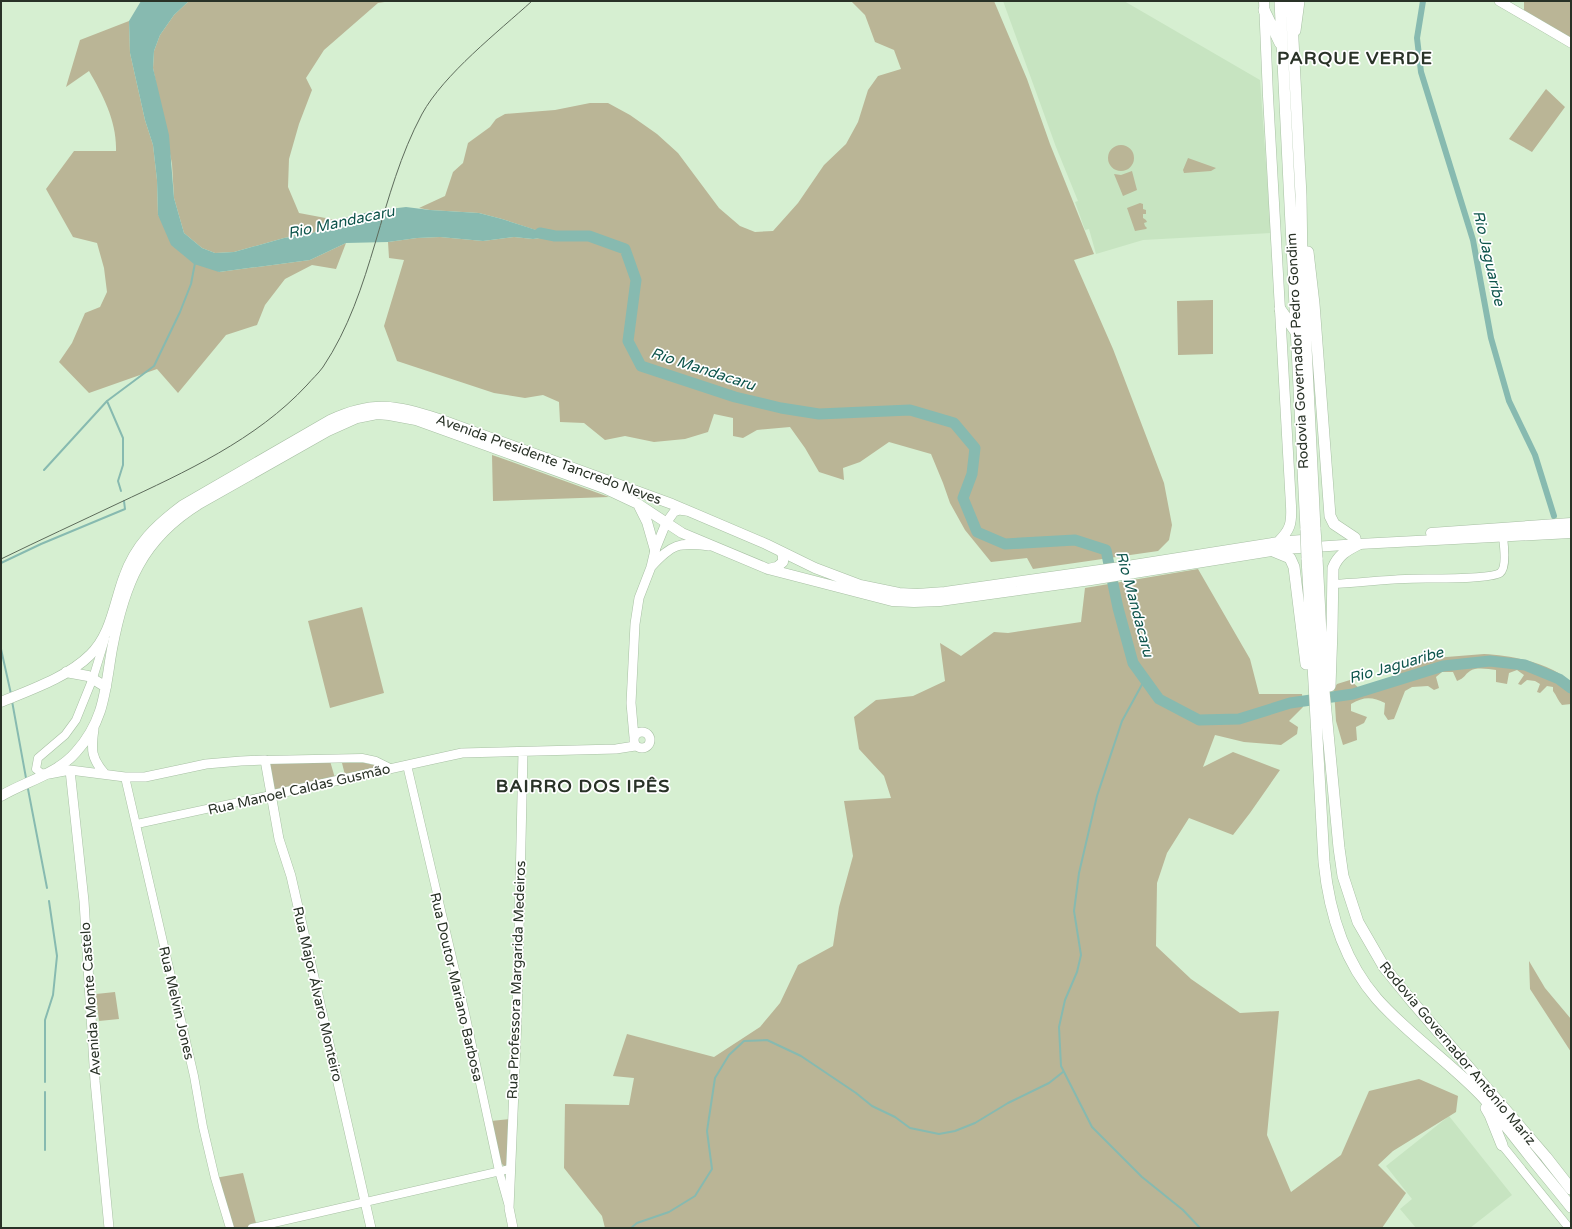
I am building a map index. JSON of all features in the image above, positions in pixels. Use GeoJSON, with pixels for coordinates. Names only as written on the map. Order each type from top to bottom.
{"type":"FeatureCollection","features":[{"type":"Feature","properties":{"kind":"highway","name":"Rodovia Governador Pedro Gondim"},"geometry":{"type":"LineString","coordinates":[[1280,1],[1287,50],[1301,196],[1310,543]]}},
{"type":"Feature","properties":{"kind":"highway","name":"Rodovia Governador Pedro Gondim"},"geometry":{"type":"LineString","coordinates":[[1290,1],[1287,50],[1296,333],[1320,694]]}},
{"type":"Feature","properties":{"kind":"highway"},"geometry":{"type":"LineString","coordinates":[[1264,5],[1287,50]]}},
{"type":"Feature","properties":{"kind":"highway"},"geometry":{"type":"LineString","coordinates":[[1301,196],[1314,304],[1330,516],[1334,524],[1357,541],[1335,562],[1332,573],[1332,630],[1320,694]]}},
{"type":"Feature","properties":{"kind":"highway"},"geometry":{"type":"LineString","coordinates":[[1280,309],[1296,333]]}},
{"type":"Feature","properties":{"kind":"highway"},"geometry":{"type":"LineString","coordinates":[[1275,547],[1290,558],[1294,567],[1320,694],[1321,719]]}},
{"type":"Feature","properties":{"kind":"highway","name":"Rodovia Governador Antônio Mariz"},"geometry":{"type":"LineString","coordinates":[[1320,694],[1321,719],[1317,735],[1327,886],[1334,921],[1344,949],[1376,998],[1401,1023],[1462,1076],[1481,1096],[1571,1207]]}},
{"type":"Feature","properties":{"kind":"highway","name":"Rodovia Governador Antônio Mariz"},"geometry":{"type":"LineString","coordinates":[[1321,719],[1328,731],[1338,848],[1343,876],[1353,907],[1368,940],[1384,968],[1546,1157],[1571,1189]]}},
{"type":"Feature","properties":{"kind":"highway"},"geometry":{"type":"LineString","coordinates":[[1462,1076],[1466,1084],[1490,1115],[1502,1145]]}},
{"type":"Feature","properties":{"kind":"main road"},"geometry":{"type":"LineString","coordinates":[[1287,50],[1300,1]]}},
{"type":"Feature","properties":{"kind":"main road"},"geometry":{"type":"LineString","coordinates":[[1499,1],[1571,43]]}},
{"type":"Feature","properties":{"kind":"main road"},"geometry":{"type":"LineString","coordinates":[[1264,5],[1267,88],[1292,515],[1288,529],[1275,547]]}},
{"type":"Feature","properties":{"kind":"main road","name":"Avenida Presidente Tancredo Neves"},"geometry":{"type":"LineString","coordinates":[[111,621],[124,577],[134,555],[153,529],[183,506],[330,420],[352,410],[365,407],[393,406],[439,419],[613,482],[688,511],[815,568],[860,585],[882,590],[917,594],[1090,576]]}},
{"type":"Feature","properties":{"kind":"main road","name":"Avenida Presidente Tancredo Neves"},"geometry":{"type":"LineString","coordinates":[[106,774],[98,766],[93,757],[92,745],[94,728],[103,704],[112,649],[125,596],[130,581],[146,552],[162,533],[180,516],[199,504],[328,431],[356,418],[377,414],[416,420],[604,488],[638,504],[682,533],[768,570],[829,584],[892,601],[928,602],[1275,547],[1310,543],[1357,541]]}},
{"type":"Feature","properties":{"kind":"main road"},"geometry":{"type":"LineString","coordinates":[[638,504],[647,522],[654,550]]}},
{"type":"Feature","properties":{"kind":"main road"},"geometry":{"type":"LineString","coordinates":[[633,695],[638,718],[645,732],[650,737],[650,743],[648,746],[642,749],[635,741],[631,703],[633,695],[637,608],[640,594],[651,568],[654,550],[666,523],[674,512],[678,510],[688,511]]}},
{"type":"Feature","properties":{"kind":"main road"},"geometry":{"type":"LineString","coordinates":[[1357,541],[1571,523]]}},
{"type":"Feature","properties":{"kind":"main road"},"geometry":{"type":"LineString","coordinates":[[1357,541],[1504,537],[1571,533]]}},
{"type":"Feature","properties":{"kind":"main road"},"geometry":{"type":"LineString","coordinates":[[651,568],[665,552],[675,546],[689,544],[710,546]]}},
{"type":"Feature","properties":{"kind":"main road"},"geometry":{"type":"LineString","coordinates":[[768,570],[777,567],[784,562],[783,554],[780,551]]}},
{"type":"Feature","properties":{"kind":"main road"},"geometry":{"type":"LineString","coordinates":[[1,702],[66,672],[90,656],[97,647],[111,621]]}},
{"type":"Feature","properties":{"kind":"main road"},"geometry":{"type":"LineString","coordinates":[[66,672],[82,674],[93,678],[106,687]]}},
{"type":"Feature","properties":{"kind":"main road","name":"Avenida Presidente Tancredo Neves"},"geometry":{"type":"LineString","coordinates":[[48,774],[64,764],[76,753],[94,728]]}},
{"type":"Feature","properties":{"kind":"main road"},"geometry":{"type":"LineString","coordinates":[[635,741],[639,732],[645,732]]}},
{"type":"Feature","properties":{"kind":"main road","name":"Rua Manoel Caldas Gusmão"},"geometry":{"type":"LineString","coordinates":[[271,795],[462,753],[616,749],[629,748],[635,741]]}},
{"type":"Feature","properties":{"kind":"main road","name":"Rua Professora Margarida Medeiros"},"geometry":{"type":"LineString","coordinates":[[513,1228],[509,1208],[517,1018],[523,752]]}},
{"type":"Feature","properties":{"kind":"main road"},"geometry":{"type":"LineString","coordinates":[[1,796],[48,774],[70,770],[125,777],[145,777],[206,764],[265,760]]}},
{"type":"Feature","properties":{"kind":"main road","name":"Rua Major Álvaro Monteiro"},"geometry":{"type":"LineString","coordinates":[[265,760],[279,839],[291,876],[371,1228]]}},
{"type":"Feature","properties":{"kind":"main road","name":"Avenida Monte Castelo"},"geometry":{"type":"LineString","coordinates":[[70,770],[84,909],[96,1081],[109,1228]]}},
{"type":"Feature","properties":{"kind":"street"},"geometry":{"type":"LineString","coordinates":[[1332,584],[1405,579],[1486,576],[1499,573],[1504,563],[1504,537]]}},
{"type":"Feature","properties":{"kind":"street","name":"Avenida Presidente Tancredo Neves"},"geometry":{"type":"LineString","coordinates":[[48,774],[41,773],[36,769],[38,758],[62,739],[79,715],[93,678],[111,621]]}},
{"type":"Feature","properties":{"kind":"street"},"geometry":{"type":"LineString","coordinates":[[265,760],[362,758],[376,761],[390,768]]}},
{"type":"Feature","properties":{"kind":"street","name":"Rua Doutor Mariano Barbosa"},"geometry":{"type":"LineString","coordinates":[[407,765],[499,1171],[509,1208]]}},
{"type":"Feature","properties":{"kind":"street","name":"Rua Melvin Jones"},"geometry":{"type":"LineString","coordinates":[[125,777],[194,1076],[204,1127],[230,1228]]}},
{"type":"Feature","properties":{"kind":"street","name":"Rua Manoel Caldas Gusmão"},"geometry":{"type":"LineString","coordinates":[[137,824],[271,795]]}},
{"type":"Feature","properties":{"kind":"street"},"geometry":{"type":"LineString","coordinates":[[1502,1145],[1569,1228]]}},
{"type":"Feature","properties":{"kind":"street"},"geometry":{"type":"LineString","coordinates":[[252,1228],[510,1169]]}},
{"type":"Feature","properties":{"kind":"shaded area"},"geometry":{"type":"Polygon","coordinates":[[[189,1],[391,1],[378,3],[324,50],[306,78],[312,90],[299,124],[289,159],[288,187],[299,213],[336,220],[313,233],[284,238],[234,252],[215,253],[202,248],[184,233],[174,198],[172,164],[153,68],[154,51],[160,35],[174,15],[189,1]]]}},
{"type":"Feature","properties":{"kind":"shaded area"},"geometry":{"type":"Polygon","coordinates":[[[851,1],[994,1],[1027,79],[1050,144],[1094,254],[1074,260],[1113,349],[1164,483],[1172,525],[1169,540],[1158,551],[1033,569],[1027,558],[991,562],[965,530],[950,503],[931,454],[889,442],[860,462],[843,468],[844,480],[819,472],[805,448],[790,427],[757,430],[743,438],[733,436],[733,418],[714,414],[708,432],[685,439],[654,442],[625,436],[605,440],[584,423],[560,422],[559,402],[543,395],[525,398],[494,393],[397,361],[384,326],[404,260],[389,258],[388,242],[417,238],[440,237],[483,241],[514,237],[533,239],[554,236],[479,213],[419,208],[445,196],[453,172],[463,163],[468,143],[490,127],[496,119],[505,114],[555,110],[590,103],[608,103],[630,115],[657,134],[678,153],[719,208],[740,226],[755,232],[773,231],[798,203],[824,165],[846,144],[858,122],[868,90],[878,76],[901,69],[894,50],[875,42],[865,15],[851,1]]]}},
{"type":"Feature","properties":{"kind":"shaded area"},"geometry":{"type":"Polygon","coordinates":[[[1003,1],[1124,1],[1260,80],[1271,233],[1143,240],[1096,254],[1089,229],[1085,230],[1075,202],[1078,201],[1056,147],[1003,1]]]}},
{"type":"Feature","properties":{"kind":"shaded area"},"geometry":{"type":"Polygon","coordinates":[[[1524,1],[1571,1],[1571,39],[1524,11],[1524,1]]]}},
{"type":"Feature","properties":{"kind":"shaded area"},"geometry":{"type":"Polygon","coordinates":[[[129,21],[130,53],[145,120],[153,145],[157,180],[158,215],[219,272],[310,260],[346,243],[336,269],[312,265],[285,279],[265,305],[257,325],[226,335],[178,393],[157,369],[89,393],[59,362],[72,343],[85,313],[100,307],[107,292],[104,268],[97,243],[73,237],[46,189],[74,151],[116,151],[116,140],[112,119],[104,99],[89,71],[66,87],[80,40],[129,21]]]}},
{"type":"Feature","properties":{"kind":"shaded area"},"geometry":{"type":"Polygon","coordinates":[[[1546,89],[1565,107],[1532,152],[1509,139],[1546,89]]]}},
{"type":"Feature","properties":{"kind":"shaded area"},"geometry":{"type":"Polygon","coordinates":[[[1121,145],[1130,149],[1134,158],[1130,167],[1121,171],[1112,167],[1108,158],[1112,149],[1121,145]]]}},
{"type":"Feature","properties":{"kind":"shaded area"},"geometry":{"type":"Polygon","coordinates":[[[1188,158],[1216,168],[1211,171],[1184,173],[1183,170],[1188,158]]]}},
{"type":"Feature","properties":{"kind":"shaded area"},"geometry":{"type":"Polygon","coordinates":[[[1132,171],[1137,190],[1123,196],[1114,174],[1121,175],[1132,171]]]}},
{"type":"Feature","properties":{"kind":"shaded area"},"geometry":{"type":"Polygon","coordinates":[[[1140,203],[1143,204],[1143,209],[1146,210],[1146,214],[1143,214],[1143,218],[1147,222],[1144,223],[1147,228],[1135,231],[1127,208],[1140,203]]]}},
{"type":"Feature","properties":{"kind":"shaded area"},"geometry":{"type":"Polygon","coordinates":[[[1213,300],[1213,354],[1178,355],[1177,301],[1213,300]]]}},
{"type":"Feature","properties":{"kind":"shaded area"},"geometry":{"type":"Polygon","coordinates":[[[492,455],[498,457],[609,497],[493,501],[492,455]]]}},
{"type":"Feature","properties":{"kind":"shaded area"},"geometry":{"type":"Polygon","coordinates":[[[1198,569],[1250,659],[1259,694],[1302,694],[1303,707],[1289,721],[1298,727],[1297,734],[1281,745],[1244,742],[1215,735],[1203,767],[1233,752],[1280,770],[1233,835],[1189,818],[1167,853],[1157,883],[1156,946],[1191,979],[1240,1013],[1279,1011],[1267,1135],[1291,1192],[1341,1155],[1369,1091],[1419,1079],[1458,1096],[1456,1112],[1393,1151],[1378,1165],[1406,1193],[1382,1228],[605,1228],[602,1216],[564,1168],[565,1104],[629,1105],[634,1078],[613,1076],[627,1034],[714,1057],[760,1027],[780,1003],[798,965],[833,946],[839,907],[853,856],[844,801],[891,798],[884,776],[859,749],[854,717],[876,700],[913,696],[945,681],[940,643],[961,656],[994,632],[1008,633],[1081,622],[1085,588],[1198,569]]]}},
{"type":"Feature","properties":{"kind":"shaded area"},"geometry":{"type":"Polygon","coordinates":[[[362,607],[384,693],[330,708],[308,621],[362,607]]]}},
{"type":"Feature","properties":{"kind":"shaded area"},"geometry":{"type":"Polygon","coordinates":[[[1484,654],[1528,661],[1545,666],[1555,671],[1571,682],[1571,704],[1562,705],[1553,691],[1553,687],[1547,686],[1540,693],[1537,692],[1540,684],[1535,681],[1527,680],[1521,685],[1518,684],[1524,675],[1517,670],[1509,673],[1507,684],[1496,682],[1496,670],[1475,669],[1468,672],[1462,679],[1457,681],[1453,672],[1442,672],[1436,677],[1439,688],[1434,690],[1428,686],[1412,687],[1405,691],[1394,719],[1388,720],[1384,714],[1385,703],[1368,698],[1351,704],[1351,711],[1367,717],[1364,723],[1356,727],[1357,740],[1343,745],[1336,721],[1334,689],[1337,684],[1350,680],[1361,690],[1388,681],[1404,666],[1420,660],[1428,661],[1434,658],[1484,654]]]}},
{"type":"Feature","properties":{"kind":"shaded area"},"geometry":{"type":"Polygon","coordinates":[[[330,761],[335,778],[274,792],[269,762],[330,761]]]}},
{"type":"Feature","properties":{"kind":"shaded area"},"geometry":{"type":"Polygon","coordinates":[[[342,763],[365,763],[382,767],[345,775],[342,763]]]}},
{"type":"Feature","properties":{"kind":"shaded area"},"geometry":{"type":"Polygon","coordinates":[[[1529,961],[1545,988],[1571,1019],[1571,1052],[1530,989],[1529,961]]]}},
{"type":"Feature","properties":{"kind":"shaded area"},"geometry":{"type":"Polygon","coordinates":[[[115,992],[119,1019],[99,1021],[96,994],[115,992]]]}},
{"type":"Feature","properties":{"kind":"shaded area"},"geometry":{"type":"Polygon","coordinates":[[[1449,1116],[1512,1195],[1470,1228],[1416,1228],[1400,1209],[1412,1199],[1386,1166],[1449,1116]]]}},
{"type":"Feature","properties":{"kind":"shaded area"},"geometry":{"type":"Polygon","coordinates":[[[510,1119],[509,1166],[505,1167],[501,1163],[491,1121],[510,1119]]]}},
{"type":"Feature","properties":{"kind":"shaded area"},"geometry":{"type":"Polygon","coordinates":[[[243,1173],[257,1227],[230,1228],[215,1178],[243,1173]]]}},
{"type":"Feature","properties":{"kind":"water","name":"Rio Mandacaru"},"geometry":{"type":"Polygon","coordinates":[[[141,1],[189,1],[174,15],[160,35],[154,51],[153,68],[169,135],[174,198],[184,233],[202,248],[215,253],[234,252],[284,238],[313,233],[336,220],[373,211],[406,207],[479,213],[555,236],[533,239],[514,237],[483,241],[440,237],[417,238],[388,242],[346,243],[310,260],[219,272],[194,264],[171,245],[158,215],[157,180],[153,145],[145,120],[130,53],[129,21],[141,1]]]}},
{"type":"Feature","properties":{"kind":"waterway","name":"Rio Jaguaribe"},"geometry":{"type":"LineString","coordinates":[[1423,1],[1417,38],[1421,72],[1473,240],[1491,338],[1509,401],[1535,455],[1554,516]]}},
{"type":"Feature","properties":{"kind":"waterway","name":"Rio Mandacaru"},"geometry":{"type":"LineString","coordinates":[[540,233],[555,236],[589,236],[625,249],[636,280],[628,341],[641,366],[735,397],[781,408],[819,414],[910,410],[954,423],[975,448],[972,474],[963,498],[977,532],[1005,544],[1075,540],[1106,550],[1118,608],[1133,663],[1159,699],[1199,720],[1239,719],[1290,703],[1353,694],[1443,666],[1490,661],[1525,665],[1559,679],[1571,688]]}},
{"type":"Feature","properties":{"kind":"waterway"},"geometry":{"type":"LineString","coordinates":[[44,470],[107,401],[154,366],[180,312],[191,284],[195,263]]}},
{"type":"Feature","properties":{"kind":"waterway"},"geometry":{"type":"LineString","coordinates":[[107,401],[123,438],[123,465],[118,481],[121,491]]}},
{"type":"Feature","properties":{"kind":"waterway"},"geometry":{"type":"LineString","coordinates":[[1,563],[41,544],[125,509],[124,501]]}},
{"type":"Feature","properties":{"kind":"waterway"},"geometry":{"type":"LineString","coordinates":[[1,649],[11,694]]}},
{"type":"Feature","properties":{"kind":"waterway"},"geometry":{"type":"LineString","coordinates":[[1145,679],[1122,721],[1097,796],[1079,873],[1074,911],[1081,955],[1077,972],[1065,1000],[1059,1027],[1061,1066],[1092,1127],[1142,1177],[1183,1210],[1200,1228]]}},
{"type":"Feature","properties":{"kind":"waterway"},"geometry":{"type":"LineString","coordinates":[[12,701],[26,778]]}},
{"type":"Feature","properties":{"kind":"waterway"},"geometry":{"type":"LineString","coordinates":[[28,789],[47,888]]}},
{"type":"Feature","properties":{"kind":"waterway"},"geometry":{"type":"LineString","coordinates":[[45,1082],[45,1020],[53,995],[57,956],[49,901]]}},
{"type":"Feature","properties":{"kind":"waterway"},"geometry":{"type":"LineString","coordinates":[[631,1228],[637,1223],[669,1212],[695,1196],[712,1169],[707,1131],[715,1078],[729,1055],[744,1041],[767,1040],[801,1056],[856,1093],[872,1106],[895,1117],[910,1128],[939,1134],[955,1131],[975,1123],[1008,1103],[1049,1083],[1063,1072]]}},
{"type":"Feature","properties":{"kind":"waterway"},"geometry":{"type":"LineString","coordinates":[[45,1092],[45,1150]]}},
{"type":"Feature","properties":{"kind":"tram line"},"geometry":{"type":"LineString","coordinates":[[1,559],[194,467],[219,453],[265,422],[287,405],[307,385],[323,367],[340,338],[354,307],[407,145],[422,114],[444,84],[472,54],[532,1]]}},
{"type":"Feature","properties":{"kind":"district","name":"PARQUE VERDE"},"geometry":{"type":"Point","coordinates":[1355,58]}},
{"type":"Feature","properties":{"kind":"district","name":"BAIRRO DOS IPÊS"},"geometry":{"type":"Point","coordinates":[583,786]}}]}
